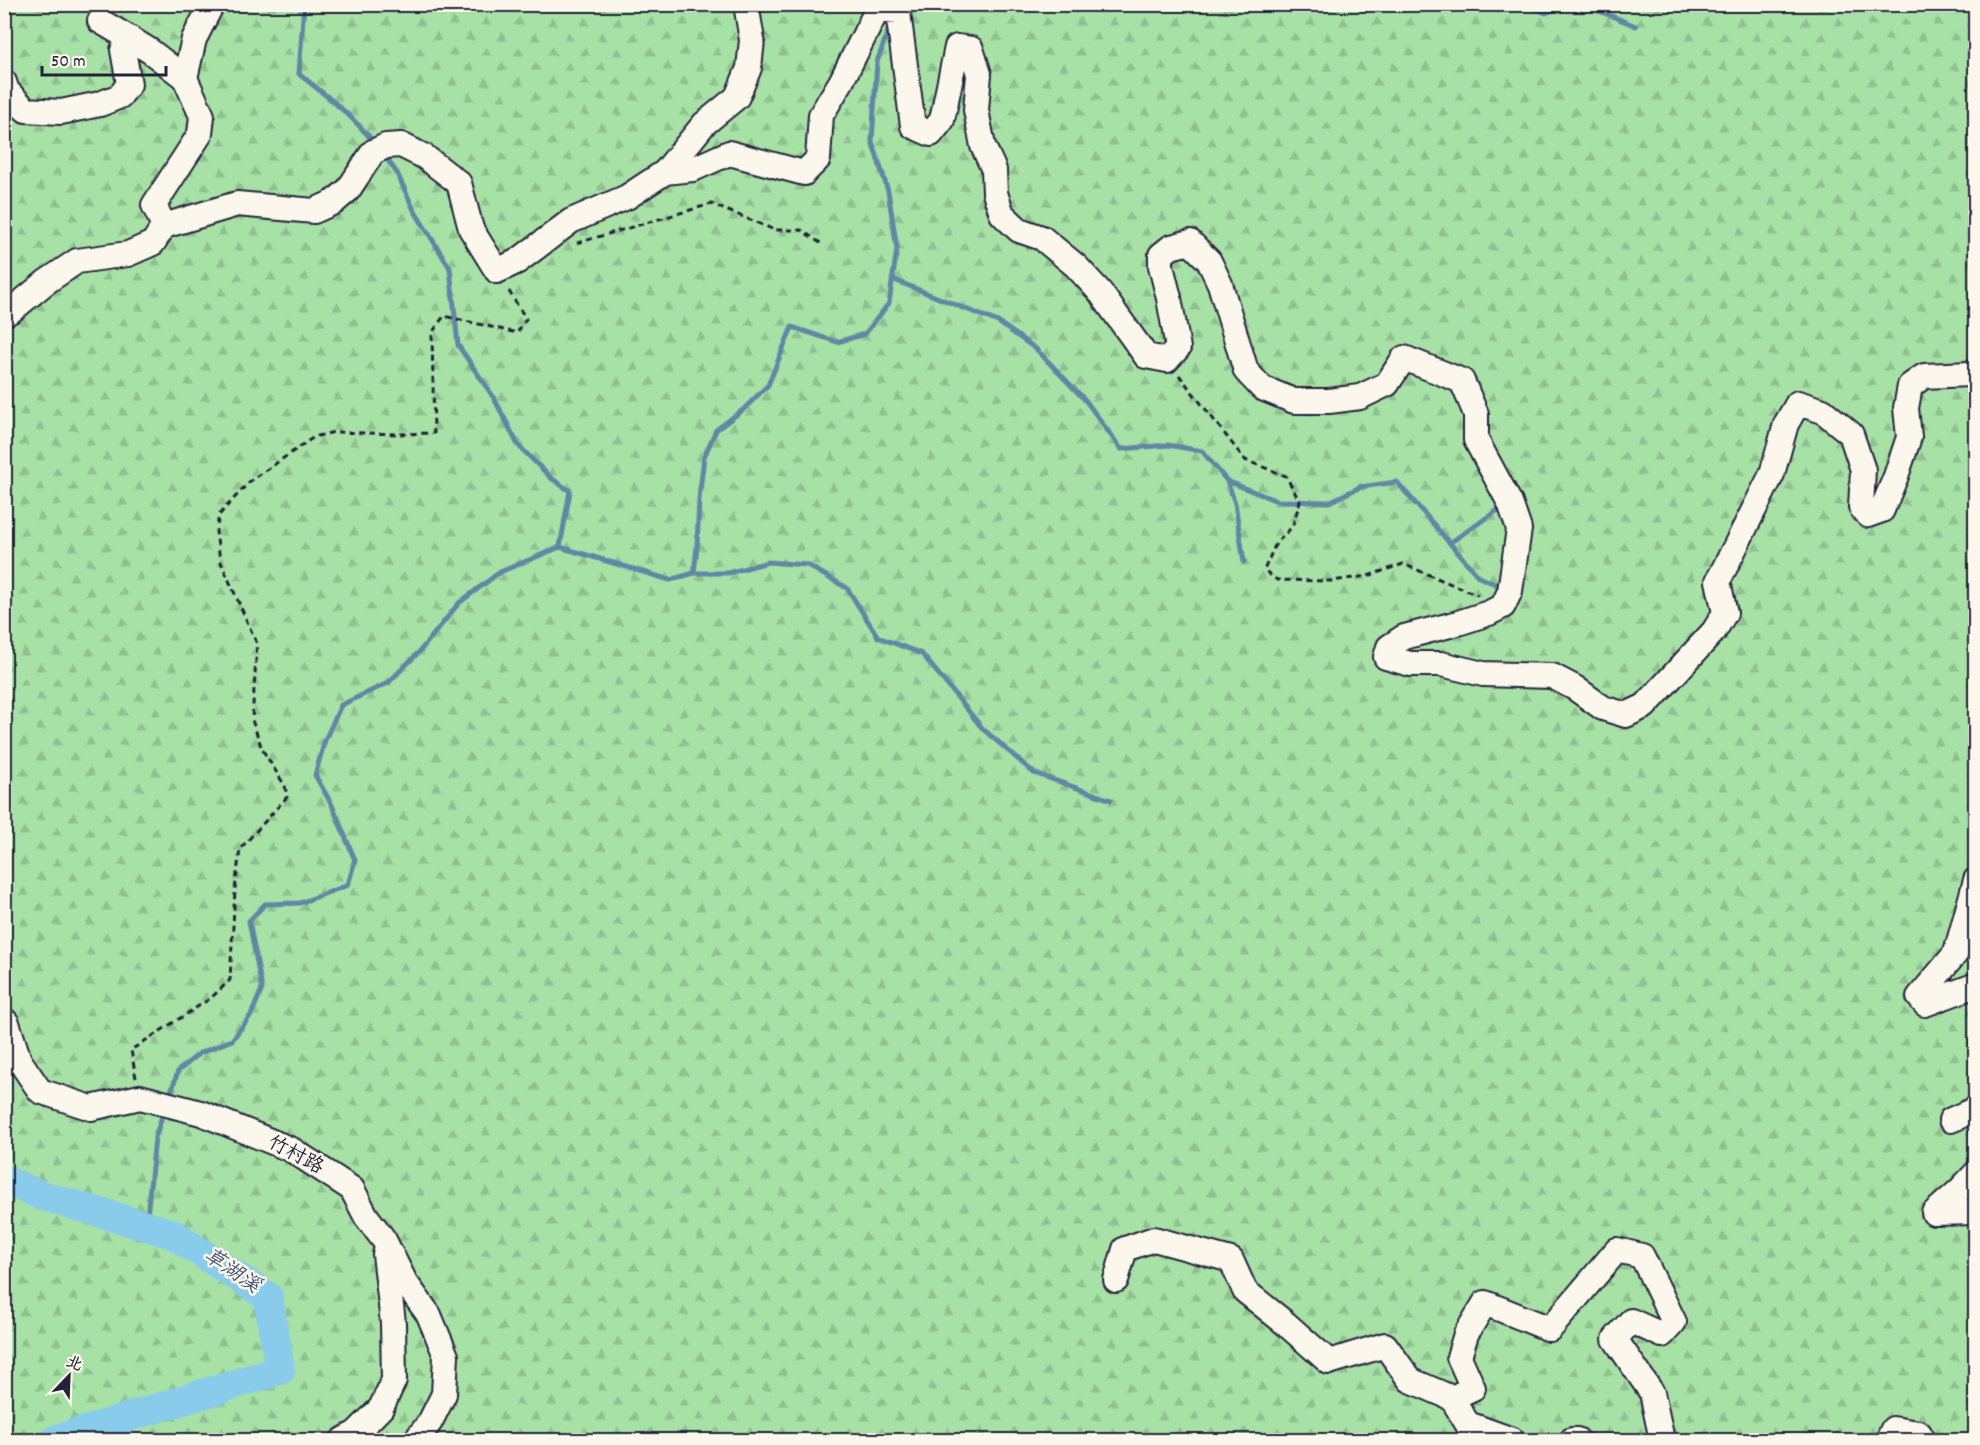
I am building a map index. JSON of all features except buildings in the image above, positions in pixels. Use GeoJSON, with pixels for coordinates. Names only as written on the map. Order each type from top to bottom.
{"type":"FeatureCollection","features":[{"type":"Feature","properties":{"kind":"street"},"geometry":{"type":"LineString","coordinates":[[185,78],[194,39],[212,4]]}},
{"type":"Feature","properties":{"kind":"street"},"geometry":{"type":"LineString","coordinates":[[4,314],[77,261],[128,255],[153,243],[164,226],[237,204],[314,211],[334,202],[348,190],[373,152],[386,146],[401,145],[425,157],[459,183],[471,229],[497,271],[518,261],[571,221],[627,197],[665,172],[704,124],[737,98],[749,68],[752,40],[746,4]]}},
{"type":"Feature","properties":{"kind":"street"},"geometry":{"type":"LineString","coordinates":[[665,172],[693,169],[729,153],[804,173],[818,159],[821,115],[877,10],[898,12],[913,126],[931,134],[942,120],[957,47],[971,49],[979,74],[976,110],[984,146],[994,170],[995,193],[1002,214],[1019,230],[1042,238],[1076,266],[1100,292],[1146,356],[1167,360],[1178,348],[1161,266],[1161,255],[1171,247],[1190,242],[1209,261],[1220,284],[1246,371],[1262,388],[1294,401],[1329,401],[1360,397],[1387,384],[1404,358],[1462,381],[1476,414],[1476,440],[1510,503],[1519,529],[1510,591],[1503,606],[1468,620],[1404,637],[1389,646],[1386,657],[1410,664],[1441,664],[1483,674],[1552,676],[1575,688],[1603,708],[1626,715],[1645,706],[1714,631],[1725,613],[1718,581],[1773,474],[1786,424],[1798,403],[1824,411],[1851,434],[1863,470],[1861,507],[1868,515],[1882,510],[1909,437],[1906,408],[1910,386],[1924,376],[1970,374],[1976,370]]}},
{"type":"Feature","properties":{"kind":"street"},"geometry":{"type":"LineString","coordinates":[[99,21],[150,51],[185,78],[202,116],[200,135],[154,205],[164,226]]}},
{"type":"Feature","properties":{"kind":"street"},"geometry":{"type":"LineString","coordinates":[[4,82],[7,91],[26,110],[61,111],[100,104],[120,96],[129,84],[123,50],[129,38]]}},
{"type":"Feature","properties":{"kind":"street"},"geometry":{"type":"LineString","coordinates":[[1976,880],[1956,953],[1919,997],[1925,1004],[1976,985]]}},
{"type":"Feature","properties":{"kind":"street","name":"竹村路"},"geometry":{"type":"LineString","coordinates":[[4,1020],[8,1023],[19,1060],[40,1091],[91,1107],[140,1097],[201,1113],[292,1150],[352,1189],[366,1216],[384,1240],[405,1282],[429,1316],[446,1356],[444,1394],[430,1422],[416,1440]]}},
{"type":"Feature","properties":{"kind":"street"},"geometry":{"type":"LineString","coordinates":[[1951,1120],[1976,1108]]}},
{"type":"Feature","properties":{"kind":"street"},"geometry":{"type":"LineString","coordinates":[[1976,1173],[1934,1213],[1976,1212]]}},
{"type":"Feature","properties":{"kind":"street"},"geometry":{"type":"LineString","coordinates":[[1116,1280],[1125,1249],[1154,1239],[1231,1260],[1245,1291],[1329,1362],[1385,1345],[1410,1380],[1452,1398],[1472,1432],[1512,1440]]}},
{"type":"Feature","properties":{"kind":"street"},"geometry":{"type":"LineString","coordinates":[[343,1440],[356,1433],[381,1408],[394,1380],[393,1323],[384,1240]]}},
{"type":"Feature","properties":{"kind":"street"},"geometry":{"type":"LineString","coordinates":[[1452,1398],[1473,1388],[1459,1357],[1466,1334],[1485,1303],[1550,1329],[1617,1250],[1642,1256],[1674,1322],[1662,1335],[1631,1321],[1615,1340],[1652,1393],[1662,1440]]}},
{"type":"Feature","properties":{"kind":"street"},"geometry":{"type":"LineString","coordinates":[[1888,1440],[1893,1429],[1919,1433],[1923,1440]]}},
{"type":"Feature","properties":{"kind":"path"},"geometry":{"type":"LineString","coordinates":[[982,4],[1005,11],[1011,4]]}},
{"type":"Feature","properties":{"kind":"path"},"geometry":{"type":"LineString","coordinates":[[575,244],[711,204],[775,230],[801,230],[822,244]]}},
{"type":"Feature","properties":{"kind":"path"},"geometry":{"type":"LineString","coordinates":[[140,1097],[131,1050],[211,998],[230,980],[235,890],[240,849],[287,797],[285,786],[262,749],[252,720],[257,644],[220,560],[216,532],[219,516],[249,482],[314,437],[334,432],[434,433],[432,333],[444,316],[517,333],[526,319],[497,271]]}},
{"type":"Feature","properties":{"kind":"path"},"geometry":{"type":"LineString","coordinates":[[1167,360],[1206,406],[1245,460],[1286,476],[1300,502],[1292,527],[1276,543],[1264,570],[1277,580],[1331,581],[1368,576],[1403,564],[1503,606]]}},
{"type":"Feature","properties":{"kind":"green space"},"geometry":{"type":"Polygon","coordinates":[[[5,5],[1975,5],[1975,1440],[5,1440],[5,5]]]}},
{"type":"Feature","properties":{"kind":"waterway"},"geometry":{"type":"LineString","coordinates":[[304,4],[299,74],[349,116],[376,145]]}},
{"type":"Feature","properties":{"kind":"waterway"},"geometry":{"type":"LineString","coordinates":[[1525,4],[1546,13],[1567,4]]}},
{"type":"Feature","properties":{"kind":"waterway"},"geometry":{"type":"LineString","coordinates":[[1582,4],[1636,26]]}},
{"type":"Feature","properties":{"kind":"waterway"},"geometry":{"type":"LineString","coordinates":[[169,1099],[178,1071],[200,1053],[232,1040],[251,1015],[262,989],[249,921],[265,904],[300,903],[348,885],[355,860],[332,805],[315,775],[325,740],[341,705],[388,683],[420,651],[459,603],[500,572],[560,547],[670,580],[694,573],[704,457],[716,430],[744,409],[768,385],[792,327],[837,342],[865,334],[889,303],[897,249],[888,191],[872,141],[877,62],[890,26]]}},
{"type":"Feature","properties":{"kind":"waterway"},"geometry":{"type":"LineString","coordinates":[[384,155],[397,173],[414,210],[450,268],[458,345],[494,398],[518,445],[551,478],[570,491],[560,547]]}},
{"type":"Feature","properties":{"kind":"waterway"},"geometry":{"type":"LineString","coordinates":[[892,279],[998,322],[1036,349],[1086,401],[1121,449],[1168,445],[1202,451],[1227,481],[1277,501],[1329,502],[1360,487],[1397,482],[1479,577],[1502,587]]}},
{"type":"Feature","properties":{"kind":"waterway"},"geometry":{"type":"LineString","coordinates":[[1227,481],[1235,503],[1244,562]]}},
{"type":"Feature","properties":{"kind":"waterway"},"geometry":{"type":"LineString","coordinates":[[1451,542],[1498,510]]}},
{"type":"Feature","properties":{"kind":"waterway"},"geometry":{"type":"LineString","coordinates":[[694,573],[728,573],[768,562],[807,565],[847,588],[878,637],[922,654],[983,729],[1034,773],[1111,800]]}},
{"type":"Feature","properties":{"kind":"waterway"},"geometry":{"type":"LineString","coordinates":[[146,1226],[155,1138],[164,1110]]}},
{"type":"Feature","properties":{"kind":"waterway","name":"草湖溪"},"geometry":{"type":"LineString","coordinates":[[4,1180],[40,1195],[173,1234],[268,1297],[280,1370],[55,1440]]}}]}
